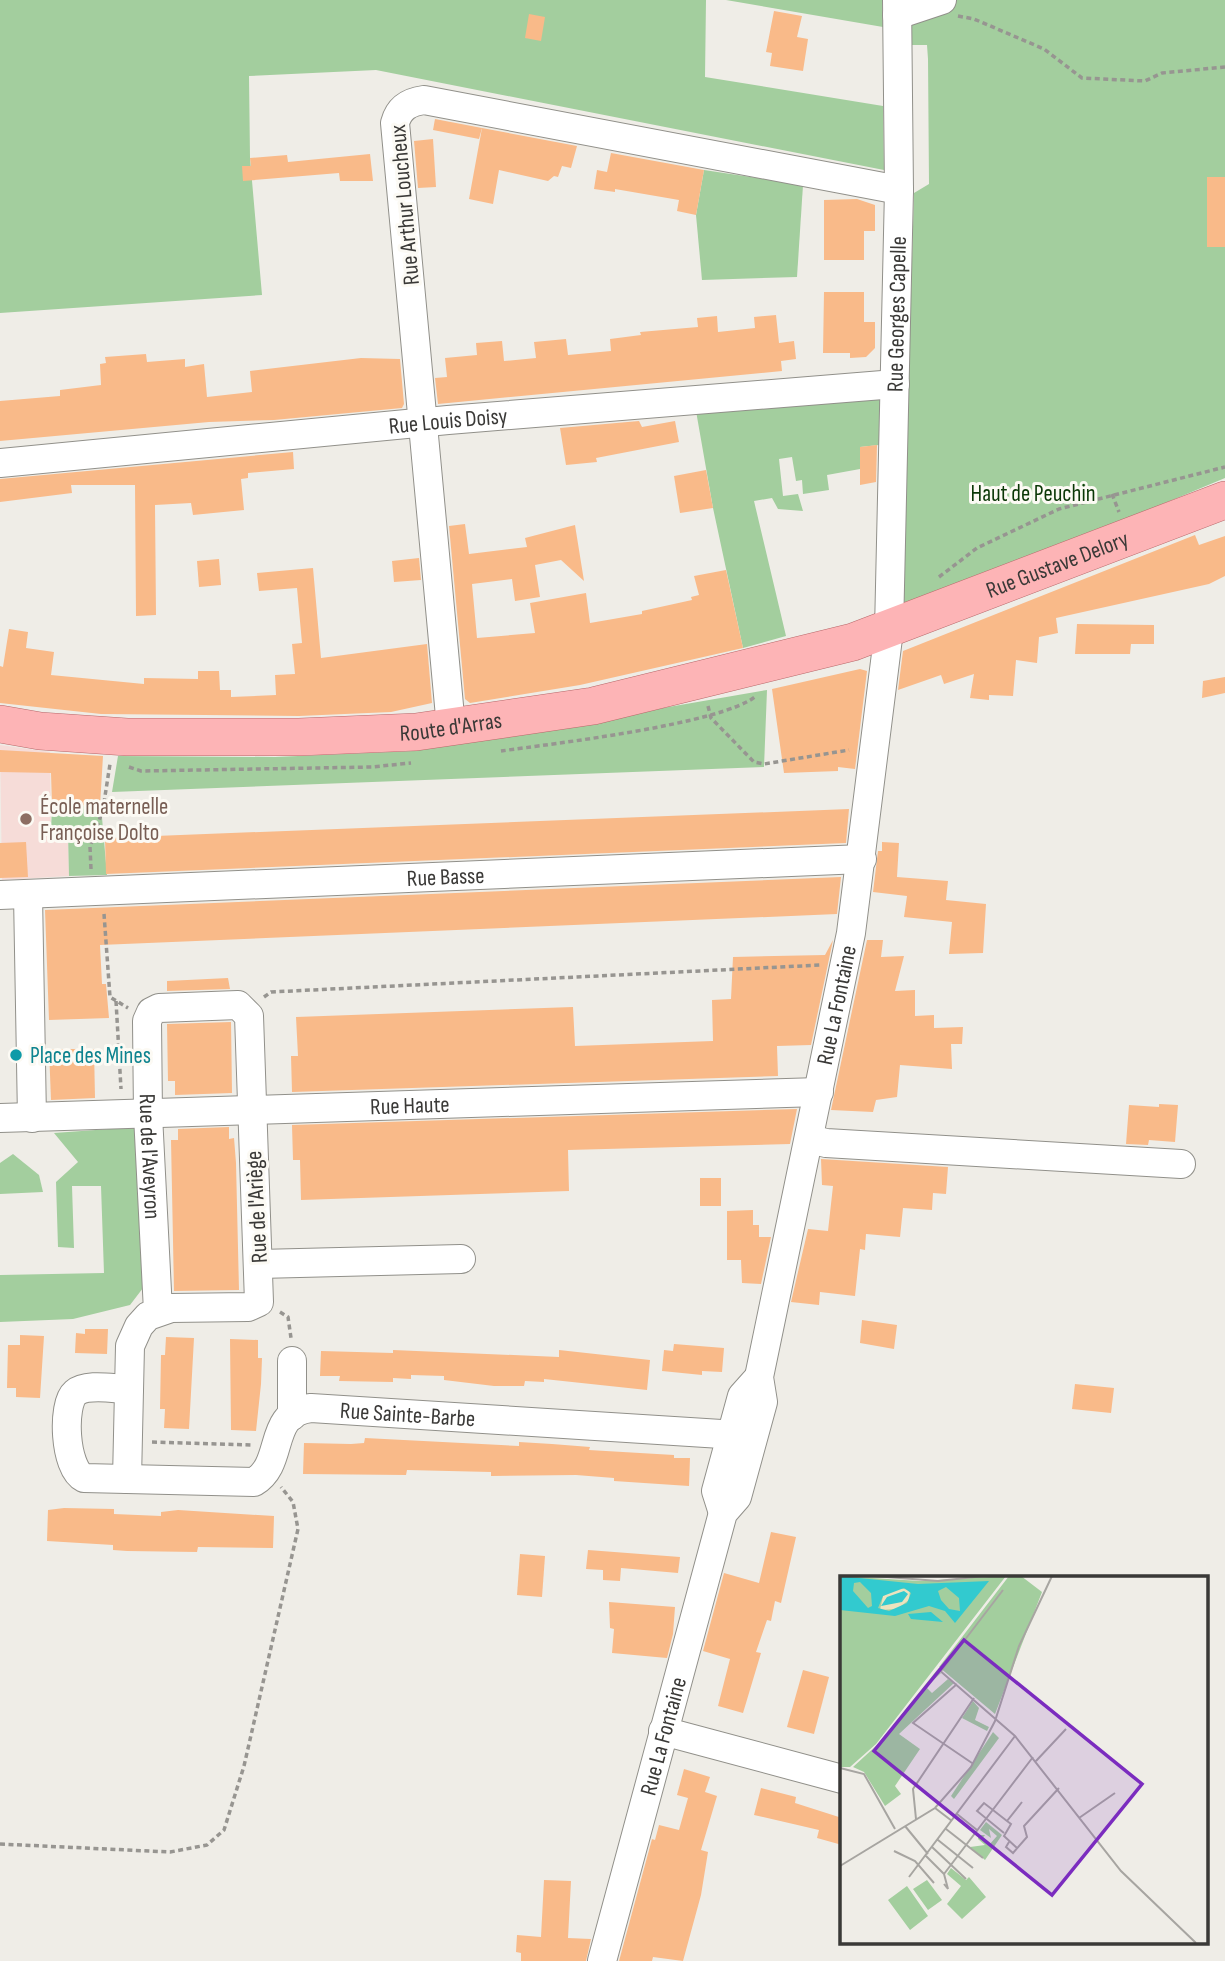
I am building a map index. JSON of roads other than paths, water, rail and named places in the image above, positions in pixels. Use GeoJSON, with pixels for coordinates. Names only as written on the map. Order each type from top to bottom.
{"type":"FeatureCollection","features":[{"type":"Feature","properties":{"kind":"main road","name":"Rue Gustave Delory"},"geometry":{"type":"LineString","coordinates":[[889,630],[1225,500]]}},
{"type":"Feature","properties":{"kind":"main road","name":"Route d'Arras"},"geometry":{"type":"LineString","coordinates":[[0,724],[40,731],[127,737],[299,737],[416,732],[593,706],[853,642],[889,630]]}},
{"type":"Feature","properties":{"kind":"street"},"geometry":{"type":"LineString","coordinates":[[897,8],[947,7]]}},
{"type":"Feature","properties":{"kind":"street","name":"Rue Georges Capelle"},"geometry":{"type":"LineString","coordinates":[[889,630],[899,190],[897,8]]}},
{"type":"Feature","properties":{"kind":"street","name":"Rue Arthur Loucheux"},"geometry":{"type":"LineString","coordinates":[[452,727],[394,123],[397,113],[412,101],[424,100],[899,190]]}},
{"type":"Feature","properties":{"kind":"street","name":"Rue Louis Doisy"},"geometry":{"type":"LineString","coordinates":[[0,463],[424,423],[895,384]]}},
{"type":"Feature","properties":{"kind":"street","name":"Rue La Fontaine"},"geometry":{"type":"LineString","coordinates":[[602,1961],[723,1513],[737,1497],[743,1435],[742,1396],[759,1377],[844,964],[862,859],[889,630]]}},
{"type":"Feature","properties":{"kind":"street","name":"Rue Basse"},"geometry":{"type":"LineString","coordinates":[[28,895],[862,859]]}},
{"type":"Feature","properties":{"kind":"street"},"geometry":{"type":"LineString","coordinates":[[0,895],[28,895],[32,1118]]}},
{"type":"Feature","properties":{"kind":"street","name":"Rue de l'Aveyron"},"geometry":{"type":"LineString","coordinates":[[158,1311],[135,1115],[153,1014],[238,1004],[244,1009]]}},
{"type":"Feature","properties":{"kind":"street","name":"Rue de l'Ariège"},"geometry":{"type":"LineString","coordinates":[[158,1311],[257,1304],[259,1264],[249,1016],[244,1009]]}},
{"type":"Feature","properties":{"kind":"street","name":"Rue Haute"},"geometry":{"type":"LineString","coordinates":[[0,1118],[819,1092]]}},
{"type":"Feature","properties":{"kind":"street"},"geometry":{"type":"LineString","coordinates":[[809,1139],[826,1143],[1181,1164]]}},
{"type":"Feature","properties":{"kind":"street"},"geometry":{"type":"LineString","coordinates":[[259,1264],[461,1259]]}},
{"type":"Feature","properties":{"kind":"street"},"geometry":{"type":"LineString","coordinates":[[127,1479],[129,1389],[134,1336],[148,1316],[158,1311]]}},
{"type":"Feature","properties":{"kind":"street"},"geometry":{"type":"LineString","coordinates":[[129,1389],[85,1388],[76,1392],[68,1406],[68,1457],[76,1474],[83,1478],[254,1482],[272,1459],[283,1425],[292,1416],[292,1361]]}},
{"type":"Feature","properties":{"kind":"street","name":"Rue Sainte-Barbe"},"geometry":{"type":"LineString","coordinates":[[292,1416],[302,1409],[311,1408],[743,1435]]}},
{"type":"Feature","properties":{"kind":"street"},"geometry":{"type":"LineString","coordinates":[[663,1731],[840,1778]]}},
{"type":"Feature","properties":{"kind":"place","name":"École maternelle Françoise Dolto"},"geometry":{"type":"Point","coordinates":[26,819]}},
{"type":"Feature","properties":{"kind":"place","name":"Place des Mines"},"geometry":{"type":"Point","coordinates":[16,1055]}},
{"type":"Feature","properties":{"kind":"park label","name":"Haut de Peuchin"},"geometry":{"type":"Point","coordinates":[1033,493]}}]}
